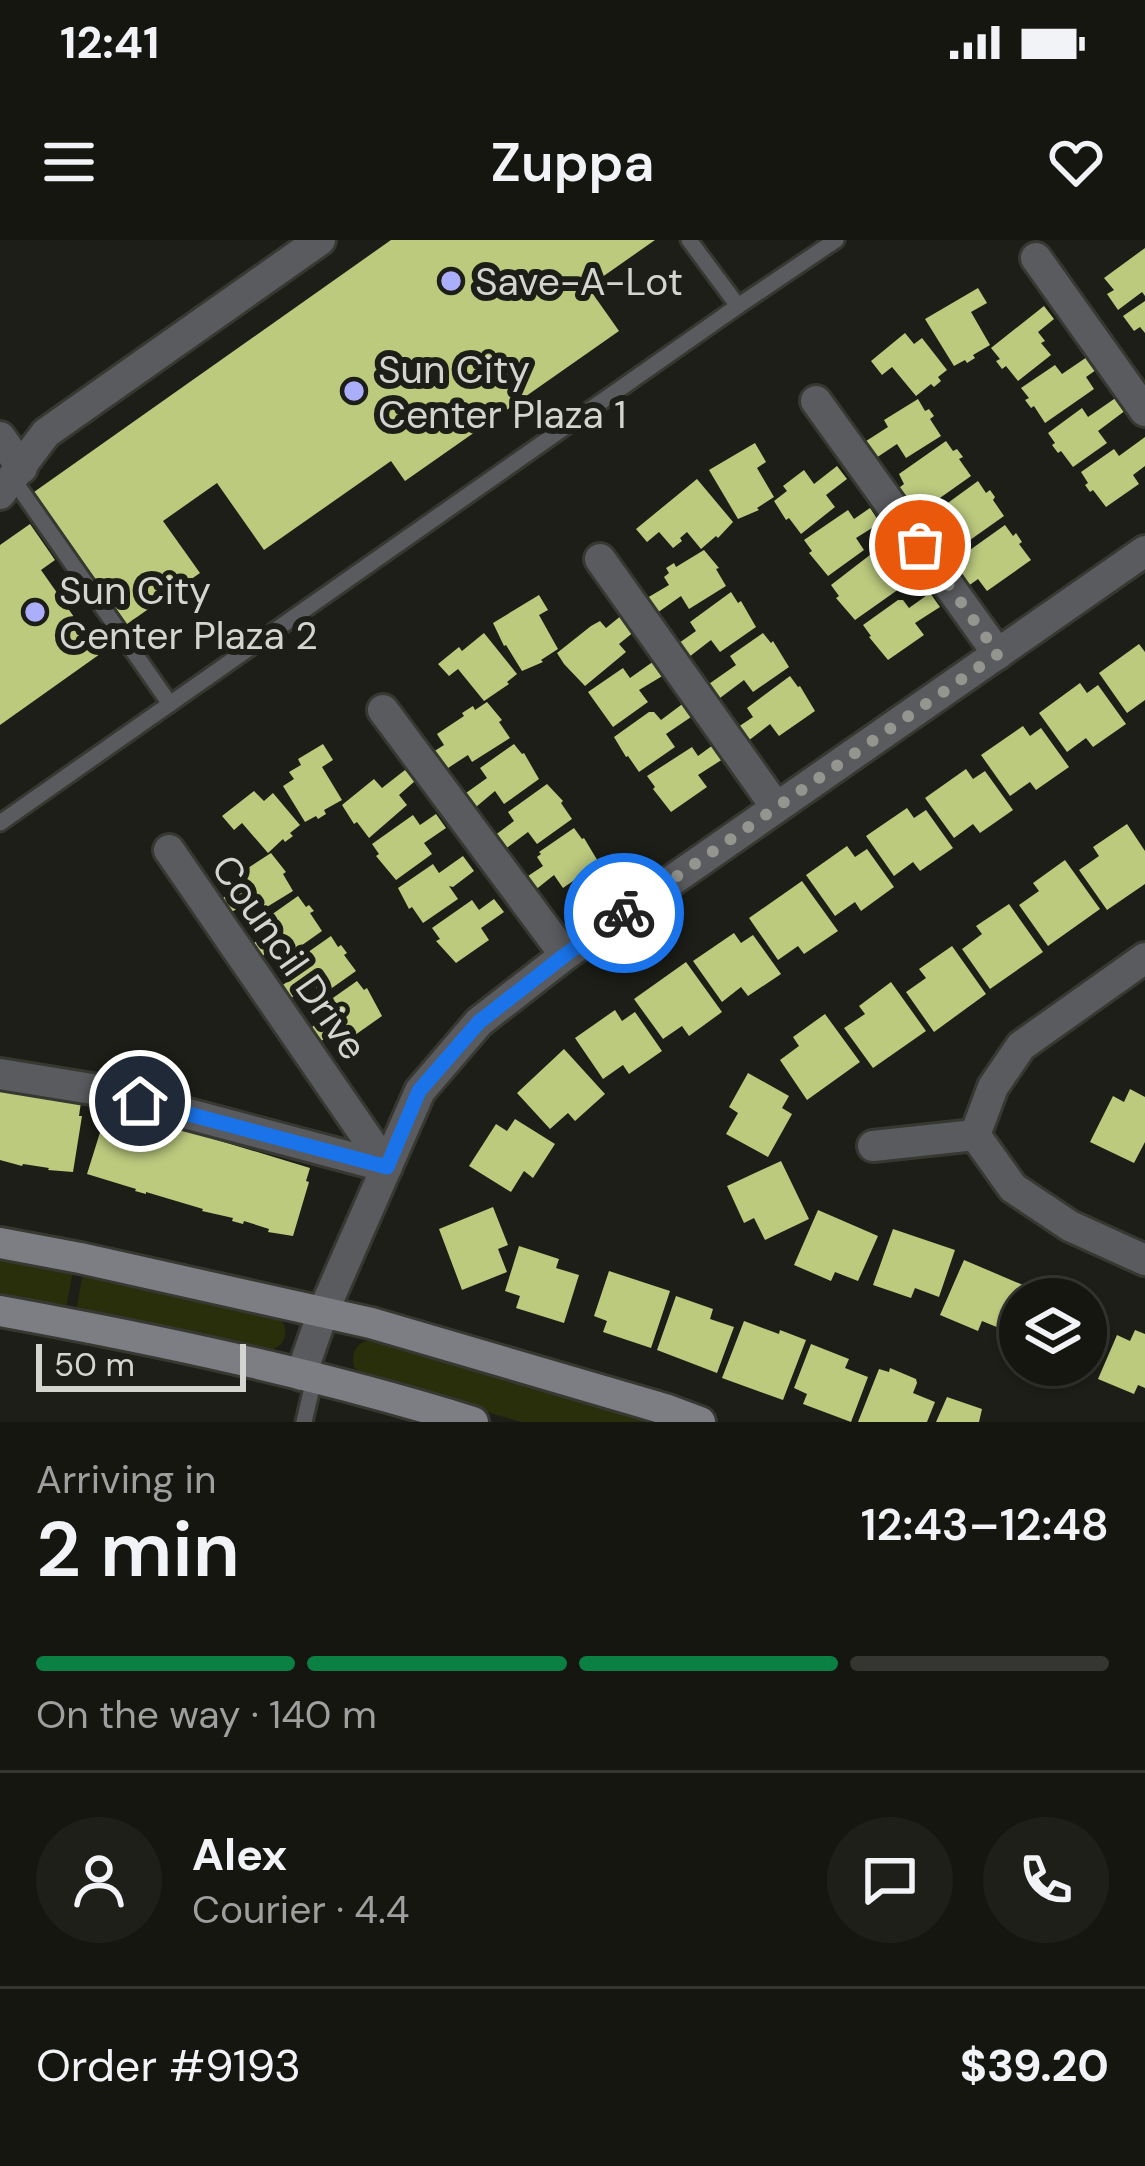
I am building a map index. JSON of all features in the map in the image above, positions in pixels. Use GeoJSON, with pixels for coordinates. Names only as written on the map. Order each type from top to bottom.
{"type":"FeatureCollection","features":[{"type":"Feature","properties":{"kind":"street"},"geometry":{"type":"LineString","coordinates":[[11,480],[46,433],[320,240]]}},
{"type":"Feature","properties":{"kind":"street"},"geometry":{"type":"LineString","coordinates":[[1036,258],[1145,411]]}},
{"type":"Feature","properties":{"kind":"street"},"geometry":{"type":"LineString","coordinates":[[816,401],[998,654]]}},
{"type":"Feature","properties":{"kind":"street"},"geometry":{"type":"LineString","coordinates":[[0,437],[11,480]]}},
{"type":"Feature","properties":{"kind":"street"},"geometry":{"type":"LineString","coordinates":[[308,1377],[323,1312],[419,1091],[479,1022],[565,955],[1145,551]]}},
{"type":"Feature","properties":{"kind":"street"},"geometry":{"type":"LineString","coordinates":[[600,559],[776,807]]}},
{"type":"Feature","properties":{"kind":"street"},"geometry":{"type":"LineString","coordinates":[[382,710],[565,955]]}},
{"type":"Feature","properties":{"kind":"street","name":"Council Drive"},"geometry":{"type":"LineString","coordinates":[[169,850],[387,1167]]}},
{"type":"Feature","properties":{"kind":"street"},"geometry":{"type":"LineString","coordinates":[[975,1135],[993,1087],[1021,1046],[1145,958]]}},
{"type":"Feature","properties":{"kind":"street"},"geometry":{"type":"LineString","coordinates":[[0,1074],[98,1090],[387,1167]]}},
{"type":"Feature","properties":{"kind":"street"},"geometry":{"type":"LineString","coordinates":[[873,1146],[975,1135]]}},
{"type":"Feature","properties":{"kind":"street"},"geometry":{"type":"LineString","coordinates":[[975,1135],[1013,1188],[1070,1226],[1145,1260]]}},
{"type":"Feature","properties":{"kind":"street"},"geometry":{"type":"LineString","coordinates":[[0,1243],[323,1312],[466,1349],[700,1422]]}},
{"type":"Feature","properties":{"kind":"street"},"geometry":{"type":"LineString","coordinates":[[0,1311],[308,1377],[473,1422]]}},
{"type":"Feature","properties":{"kind":"lane"},"geometry":{"type":"LineString","coordinates":[[689,240],[739,306]]}},
{"type":"Feature","properties":{"kind":"lane"},"geometry":{"type":"LineString","coordinates":[[0,823],[836,240]]}},
{"type":"Feature","properties":{"kind":"lane"},"geometry":{"type":"LineString","coordinates":[[11,480],[170,704]]}},
{"type":"Feature","properties":{"kind":"lane"},"geometry":{"type":"LineString","coordinates":[[304,1422],[308,1377]]}},
{"type":"Feature","properties":{"kind":"green space"},"geometry":{"type":"Polygon","coordinates":[[[0,1257],[73,1271],[66,1309],[0,1296],[0,1257]]]}},
{"type":"Feature","properties":{"kind":"green space"},"geometry":{"type":"Polygon","coordinates":[[[83,1273],[279,1315],[284,1338],[266,1351],[76,1311],[83,1273]]]}},
{"type":"Feature","properties":{"kind":"green space"},"geometry":{"type":"Polygon","coordinates":[[[374,1339],[532,1383],[648,1422],[521,1422],[366,1377],[354,1367],[353,1356],[360,1345],[374,1339]]]}},
{"type":"Feature","properties":{"kind":"building","name":"Sun City Center Plaza 1"},"geometry":{"type":"Polygon","coordinates":[[[391,240],[655,240],[588,287],[619,331],[405,481],[391,461],[264,550],[217,483],[163,521],[200,573],[127,624],[34,492],[391,240]]]}},
{"type":"Feature","properties":{"kind":"building"},"geometry":{"type":"Polygon","coordinates":[[[1145,248],[1145,296],[1142,292],[1118,310],[1107,294],[1114,290],[1104,278],[1145,248]]]}},
{"type":"Feature","properties":{"kind":"building"},"geometry":{"type":"Polygon","coordinates":[[[978,288],[987,303],[971,312],[990,345],[967,363],[954,366],[925,319],[978,288]]]}},
{"type":"Feature","properties":{"kind":"building"},"geometry":{"type":"Polygon","coordinates":[[[1145,301],[1145,333],[1140,327],[1134,331],[1123,316],[1145,301]]]}},
{"type":"Feature","properties":{"kind":"building"},"geometry":{"type":"Polygon","coordinates":[[[1044,306],[1054,319],[1038,332],[1051,355],[1018,381],[1006,366],[1002,369],[991,348],[1044,306]]]}},
{"type":"Feature","properties":{"kind":"building"},"geometry":{"type":"Polygon","coordinates":[[[905,333],[914,344],[922,338],[947,370],[934,387],[931,384],[916,396],[892,367],[882,375],[871,361],[905,333]]]}},
{"type":"Feature","properties":{"kind":"building"},"geometry":{"type":"Polygon","coordinates":[[[1087,357],[1096,370],[1086,377],[1094,389],[1045,423],[1021,388],[1055,365],[1062,374],[1087,357]]]}},
{"type":"Feature","properties":{"kind":"building"},"geometry":{"type":"Polygon","coordinates":[[[1117,397],[1126,410],[1098,431],[1107,443],[1073,467],[1052,445],[1048,433],[1082,408],[1088,417],[1117,397]]]}},
{"type":"Feature","properties":{"kind":"building"},"geometry":{"type":"Polygon","coordinates":[[[918,399],[934,416],[930,419],[941,436],[906,458],[897,444],[873,460],[863,443],[888,427],[884,420],[918,399]]]}},
{"type":"Feature","properties":{"kind":"building"},"geometry":{"type":"Polygon","coordinates":[[[1145,437],[1145,466],[1133,475],[1139,484],[1106,507],[1085,485],[1081,472],[1114,449],[1119,456],[1145,437]]]}},
{"type":"Feature","properties":{"kind":"building"},"geometry":{"type":"Polygon","coordinates":[[[946,441],[963,457],[959,459],[971,476],[913,517],[895,491],[904,484],[899,474],[946,441]]]}},
{"type":"Feature","properties":{"kind":"building"},"geometry":{"type":"Polygon","coordinates":[[[755,443],[766,462],[757,468],[774,497],[738,519],[709,470],[755,443]]]}},
{"type":"Feature","properties":{"kind":"building"},"geometry":{"type":"Polygon","coordinates":[[[837,466],[847,479],[826,495],[835,507],[801,534],[774,501],[787,491],[783,486],[804,470],[814,484],[837,466]]]}},
{"type":"Feature","properties":{"kind":"building"},"geometry":{"type":"Polygon","coordinates":[[[697,479],[733,522],[701,549],[687,532],[673,548],[659,532],[647,542],[636,529],[697,479]]]}},
{"type":"Feature","properties":{"kind":"building"},"geometry":{"type":"Polygon","coordinates":[[[978,481],[986,493],[990,490],[1004,516],[970,540],[961,527],[937,544],[927,531],[952,514],[945,505],[978,481]]]}},
{"type":"Feature","properties":{"kind":"building"},"geometry":{"type":"Polygon","coordinates":[[[870,508],[880,523],[856,538],[864,550],[828,576],[804,540],[848,510],[854,519],[870,508]]]}},
{"type":"Feature","properties":{"kind":"building","name":"Sun City Center Plaza 2"},"geometry":{"type":"Polygon","coordinates":[[[30,524],[55,560],[41,570],[100,654],[0,725],[0,545],[30,524]]]}},
{"type":"Feature","properties":{"kind":"building"},"geometry":{"type":"Polygon","coordinates":[[[1005,525],[1013,536],[1016,533],[1031,560],[987,591],[978,579],[964,589],[954,575],[967,566],[960,557],[1005,525]]]}},
{"type":"Feature","properties":{"kind":"building"},"geometry":{"type":"Polygon","coordinates":[[[879,548],[885,558],[899,548],[912,567],[900,575],[906,584],[855,620],[831,585],[879,548]]]}},
{"type":"Feature","properties":{"kind":"building"},"geometry":{"type":"Polygon","coordinates":[[[704,550],[726,586],[689,609],[681,596],[657,613],[647,598],[669,585],[666,568],[704,550]]]}},
{"type":"Feature","properties":{"kind":"building"},"geometry":{"type":"Polygon","coordinates":[[[731,592],[756,627],[720,652],[711,640],[689,657],[679,643],[696,631],[690,622],[731,592]]]}},
{"type":"Feature","properties":{"kind":"building"},"geometry":{"type":"Polygon","coordinates":[[[930,593],[940,607],[915,623],[924,635],[888,660],[863,625],[898,600],[909,608],[930,593]]]}},
{"type":"Feature","properties":{"kind":"building"},"geometry":{"type":"Polygon","coordinates":[[[539,595],[548,610],[539,615],[558,649],[522,671],[493,623],[539,595]]]}},
{"type":"Feature","properties":{"kind":"building"},"geometry":{"type":"Polygon","coordinates":[[[622,615],[635,631],[619,644],[626,652],[585,686],[557,653],[591,626],[600,621],[606,628],[622,615]]]}},
{"type":"Feature","properties":{"kind":"building"},"geometry":{"type":"Polygon","coordinates":[[[484,633],[517,674],[484,701],[458,669],[449,676],[438,664],[484,633]]]}},
{"type":"Feature","properties":{"kind":"building"},"geometry":{"type":"Polygon","coordinates":[[[763,633],[789,667],[753,692],[744,680],[716,701],[706,686],[736,665],[730,656],[763,633]]]}},
{"type":"Feature","properties":{"kind":"building"},"geometry":{"type":"Polygon","coordinates":[[[1139,644],[1145,652],[1145,700],[1127,713],[1099,673],[1139,644]]]}},
{"type":"Feature","properties":{"kind":"building"},"geometry":{"type":"Polygon","coordinates":[[[654,661],[664,675],[639,690],[648,702],[613,727],[588,692],[623,668],[630,678],[654,661]]]}},
{"type":"Feature","properties":{"kind":"building"},"geometry":{"type":"Polygon","coordinates":[[[790,676],[815,711],[779,736],[770,724],[748,741],[738,727],[753,717],[747,708],[790,676]]]}},
{"type":"Feature","properties":{"kind":"building"},"geometry":{"type":"Polygon","coordinates":[[[1080,683],[1087,693],[1098,685],[1126,724],[1093,747],[1086,738],[1067,752],[1039,713],[1080,683]]]}},
{"type":"Feature","properties":{"kind":"building"},"geometry":{"type":"Polygon","coordinates":[[[487,702],[510,738],[472,762],[468,755],[445,770],[433,752],[444,745],[437,734],[462,713],[487,702]]]}},
{"type":"Feature","properties":{"kind":"building"},"geometry":{"type":"Polygon","coordinates":[[[685,702],[694,715],[666,734],[675,747],[639,772],[614,737],[649,712],[661,720],[685,702]]]}},
{"type":"Feature","properties":{"kind":"building"},"geometry":{"type":"Polygon","coordinates":[[[1023,726],[1030,736],[1041,728],[1069,767],[1036,790],[1030,782],[1010,796],[981,755],[1023,726]]]}},
{"type":"Feature","properties":{"kind":"building"},"geometry":{"type":"Polygon","coordinates":[[[323,744],[333,760],[322,767],[342,800],[318,819],[305,822],[283,786],[294,779],[289,772],[301,765],[298,759],[323,744]]]}},
{"type":"Feature","properties":{"kind":"building"},"geometry":{"type":"Polygon","coordinates":[[[514,744],[539,779],[504,804],[495,791],[476,807],[466,793],[487,778],[480,768],[514,744]]]}},
{"type":"Feature","properties":{"kind":"building"},"geometry":{"type":"Polygon","coordinates":[[[713,745],[723,759],[698,775],[707,787],[671,812],[647,776],[692,747],[698,756],[713,745]]]}},
{"type":"Feature","properties":{"kind":"building"},"geometry":{"type":"Polygon","coordinates":[[[966,769],[973,779],[985,771],[1013,810],[980,833],[973,824],[954,838],[925,798],[966,769]]]}},
{"type":"Feature","properties":{"kind":"building"},"geometry":{"type":"Polygon","coordinates":[[[405,770],[415,781],[399,795],[407,805],[369,838],[342,805],[374,779],[382,788],[405,770]]]}},
{"type":"Feature","properties":{"kind":"building"},"geometry":{"type":"Polygon","coordinates":[[[547,784],[572,819],[537,844],[528,832],[504,850],[494,836],[514,821],[508,812],[547,784]]]}},
{"type":"Feature","properties":{"kind":"building"},"geometry":{"type":"Polygon","coordinates":[[[254,791],[264,801],[273,793],[300,825],[290,833],[293,836],[268,853],[242,823],[234,830],[222,816],[254,791]]]}},
{"type":"Feature","properties":{"kind":"building"},"geometry":{"type":"Polygon","coordinates":[[[907,808],[914,818],[926,810],[953,848],[920,871],[913,862],[894,876],[866,836],[907,808]]]}},
{"type":"Feature","properties":{"kind":"building"},"geometry":{"type":"Polygon","coordinates":[[[436,814],[446,828],[424,843],[432,854],[396,880],[372,844],[413,815],[420,825],[436,814]]]}},
{"type":"Feature","properties":{"kind":"building"},"geometry":{"type":"Polygon","coordinates":[[[1127,824],[1145,851],[1145,884],[1107,910],[1079,870],[1099,856],[1093,847],[1127,824]]]}},
{"type":"Feature","properties":{"kind":"building"},"geometry":{"type":"Polygon","coordinates":[[[574,828],[599,863],[563,888],[554,875],[534,891],[525,878],[543,866],[539,852],[574,828]]]}},
{"type":"Feature","properties":{"kind":"building"},"geometry":{"type":"Polygon","coordinates":[[[847,846],[855,857],[867,849],[894,887],[861,911],[855,902],[835,916],[806,875],[847,846]]]}},
{"type":"Feature","properties":{"kind":"building"},"geometry":{"type":"Polygon","coordinates":[[[271,853],[293,891],[257,913],[249,900],[225,917],[216,902],[231,893],[225,883],[271,853]]]}},
{"type":"Feature","properties":{"kind":"building"},"geometry":{"type":"Polygon","coordinates":[[[463,856],[474,871],[449,886],[458,899],[423,923],[398,888],[433,864],[439,873],[463,856]]]}},
{"type":"Feature","properties":{"kind":"building"},"geometry":{"type":"Polygon","coordinates":[[[1065,860],[1100,909],[1048,946],[1019,905],[1039,891],[1033,883],[1065,860]]]}},
{"type":"Feature","properties":{"kind":"building"},"geometry":{"type":"Polygon","coordinates":[[[802,881],[838,931],[804,954],[798,946],[778,960],[749,918],[802,881]]]}},
{"type":"Feature","properties":{"kind":"building"},"geometry":{"type":"Polygon","coordinates":[[[298,896],[314,911],[310,913],[322,931],[288,955],[279,943],[257,960],[247,948],[271,931],[264,920],[298,896]]]}},
{"type":"Feature","properties":{"kind":"building"},"geometry":{"type":"Polygon","coordinates":[[[494,899],[504,912],[481,928],[489,940],[456,963],[436,941],[440,939],[432,928],[472,900],[479,910],[494,899]]]}},
{"type":"Feature","properties":{"kind":"building"},"geometry":{"type":"Polygon","coordinates":[[[1009,904],[1043,952],[990,989],[962,949],[982,934],[976,926],[1009,904]]]}},
{"type":"Feature","properties":{"kind":"building"},"geometry":{"type":"Polygon","coordinates":[[[734,933],[741,943],[753,935],[781,974],[748,996],[741,987],[722,1002],[693,961],[734,933]]]}},
{"type":"Feature","properties":{"kind":"building"},"geometry":{"type":"Polygon","coordinates":[[[331,936],[356,971],[322,995],[313,983],[288,1000],[280,987],[291,979],[284,969],[331,936]]]}},
{"type":"Feature","properties":{"kind":"building"},"geometry":{"type":"Polygon","coordinates":[[[952,946],[986,994],[934,1032],[906,992],[926,978],[919,969],[952,946]]]}},
{"type":"Feature","properties":{"kind":"building"},"geometry":{"type":"Polygon","coordinates":[[[686,962],[722,1012],[689,1036],[682,1026],[663,1039],[634,999],[686,962]]]}},
{"type":"Feature","properties":{"kind":"building"},"geometry":{"type":"Polygon","coordinates":[[[357,981],[367,988],[382,1016],[348,1040],[339,1027],[315,1046],[305,1032],[319,1022],[313,1012],[357,981]]]}},
{"type":"Feature","properties":{"kind":"building"},"geometry":{"type":"Polygon","coordinates":[[[891,982],[926,1031],[873,1068],[844,1028],[865,1014],[859,1006],[891,982]]]}},
{"type":"Feature","properties":{"kind":"building"},"geometry":{"type":"Polygon","coordinates":[[[615,1010],[622,1021],[635,1012],[662,1051],[629,1074],[623,1065],[603,1079],[575,1038],[615,1010]]]}},
{"type":"Feature","properties":{"kind":"building"},"geometry":{"type":"Polygon","coordinates":[[[825,1014],[860,1062],[807,1100],[780,1060],[799,1046],[793,1037],[825,1014]]]}},
{"type":"Feature","properties":{"kind":"building"},"geometry":{"type":"Polygon","coordinates":[[[564,1049],[605,1094],[575,1121],[568,1113],[550,1129],[517,1093],[564,1049]]]}},
{"type":"Feature","properties":{"kind":"building"},"geometry":{"type":"Polygon","coordinates":[[[748,1073],[789,1096],[782,1108],[792,1114],[768,1157],[726,1134],[738,1113],[729,1107],[748,1073]]]}},
{"type":"Feature","properties":{"kind":"building"},"geometry":{"type":"Polygon","coordinates":[[[0,1089],[81,1102],[73,1172],[0,1160],[0,1089]]]}},
{"type":"Feature","properties":{"kind":"building"},"geometry":{"type":"Polygon","coordinates":[[[1130,1089],[1145,1097],[1145,1142],[1134,1163],[1090,1142],[1113,1096],[1124,1102],[1130,1089]]]}},
{"type":"Feature","properties":{"kind":"building"},"geometry":{"type":"Polygon","coordinates":[[[108,1107],[310,1168],[293,1236],[87,1174],[108,1107]]]}},
{"type":"Feature","properties":{"kind":"building"},"geometry":{"type":"Polygon","coordinates":[[[515,1119],[555,1144],[533,1178],[524,1171],[511,1192],[469,1166],[496,1124],[507,1131],[515,1119]]]}},
{"type":"Feature","properties":{"kind":"building"},"geometry":{"type":"Polygon","coordinates":[[[781,1161],[809,1219],[765,1240],[754,1218],[744,1223],[727,1186],[781,1161]]]}},
{"type":"Feature","properties":{"kind":"building"},"geometry":{"type":"Polygon","coordinates":[[[493,1207],[508,1245],[498,1249],[507,1272],[462,1290],[439,1229],[493,1207]]]}},
{"type":"Feature","properties":{"kind":"building"},"geometry":{"type":"Polygon","coordinates":[[[818,1210],[878,1236],[858,1281],[835,1272],[831,1281],[794,1265],[818,1210]]]}},
{"type":"Feature","properties":{"kind":"building"},"geometry":{"type":"Polygon","coordinates":[[[893,1229],[955,1250],[939,1297],[915,1288],[911,1298],[873,1285],[893,1229]]]}},
{"type":"Feature","properties":{"kind":"building"},"geometry":{"type":"Polygon","coordinates":[[[519,1246],[559,1259],[556,1268],[579,1275],[564,1323],[516,1308],[520,1296],[505,1291],[519,1246]]]}},
{"type":"Feature","properties":{"kind":"building"},"geometry":{"type":"Polygon","coordinates":[[[964,1260],[1006,1278],[999,1278],[999,1328],[982,1321],[978,1331],[940,1315],[964,1260]]]}},
{"type":"Feature","properties":{"kind":"building"},"geometry":{"type":"Polygon","coordinates":[[[609,1271],[670,1291],[651,1348],[603,1332],[607,1321],[594,1316],[609,1271]]]}},
{"type":"Feature","properties":{"kind":"building"},"geometry":{"type":"Polygon","coordinates":[[[676,1296],[713,1309],[710,1319],[734,1327],[717,1373],[657,1350],[676,1296]]]}},
{"type":"Feature","properties":{"kind":"building"},"geometry":{"type":"Polygon","coordinates":[[[744,1321],[806,1340],[783,1400],[722,1378],[744,1321]]]}},
{"type":"Feature","properties":{"kind":"building"},"geometry":{"type":"Polygon","coordinates":[[[1135,1330],[1145,1334],[1145,1388],[1138,1385],[1134,1394],[1107,1383],[1107,1358],[1117,1335],[1130,1341],[1135,1330]]]}},
{"type":"Feature","properties":{"kind":"building"},"geometry":{"type":"Polygon","coordinates":[[[811,1344],[849,1359],[845,1368],[868,1377],[851,1422],[803,1404],[807,1394],[794,1388],[811,1344]]]}},
{"type":"Feature","properties":{"kind":"building"},"geometry":{"type":"Polygon","coordinates":[[[890,1368],[916,1379],[913,1393],[935,1402],[927,1422],[858,1422],[879,1369],[889,1372],[890,1368]]]}},
{"type":"Feature","properties":{"kind":"building"},"geometry":{"type":"Polygon","coordinates":[[[947,1397],[982,1409],[979,1422],[936,1422],[947,1397]]]}},
{"type":"Feature","properties":{"kind":"way so far"},"geometry":{"type":"LineString","coordinates":[[624,913],[998,654],[920,545]]}},
{"type":"Feature","properties":{"kind":"place","name":"Save-A-Lot"},"geometry":{"type":"Point","coordinates":[451,281]}},
{"type":"Feature","properties":{"kind":"place","name":"Sun City Center Plaza 1"},"geometry":{"type":"Point","coordinates":[354,391]}},
{"type":"Feature","properties":{"kind":"place","name":"Sun City Center Plaza 2"},"geometry":{"type":"Point","coordinates":[35,612]}},
{"type":"Feature","properties":{"kind":"route"},"geometry":{"type":"LineString","coordinates":[[140,1101],[387,1167],[419,1091],[479,1022],[624,913]]}}]}
